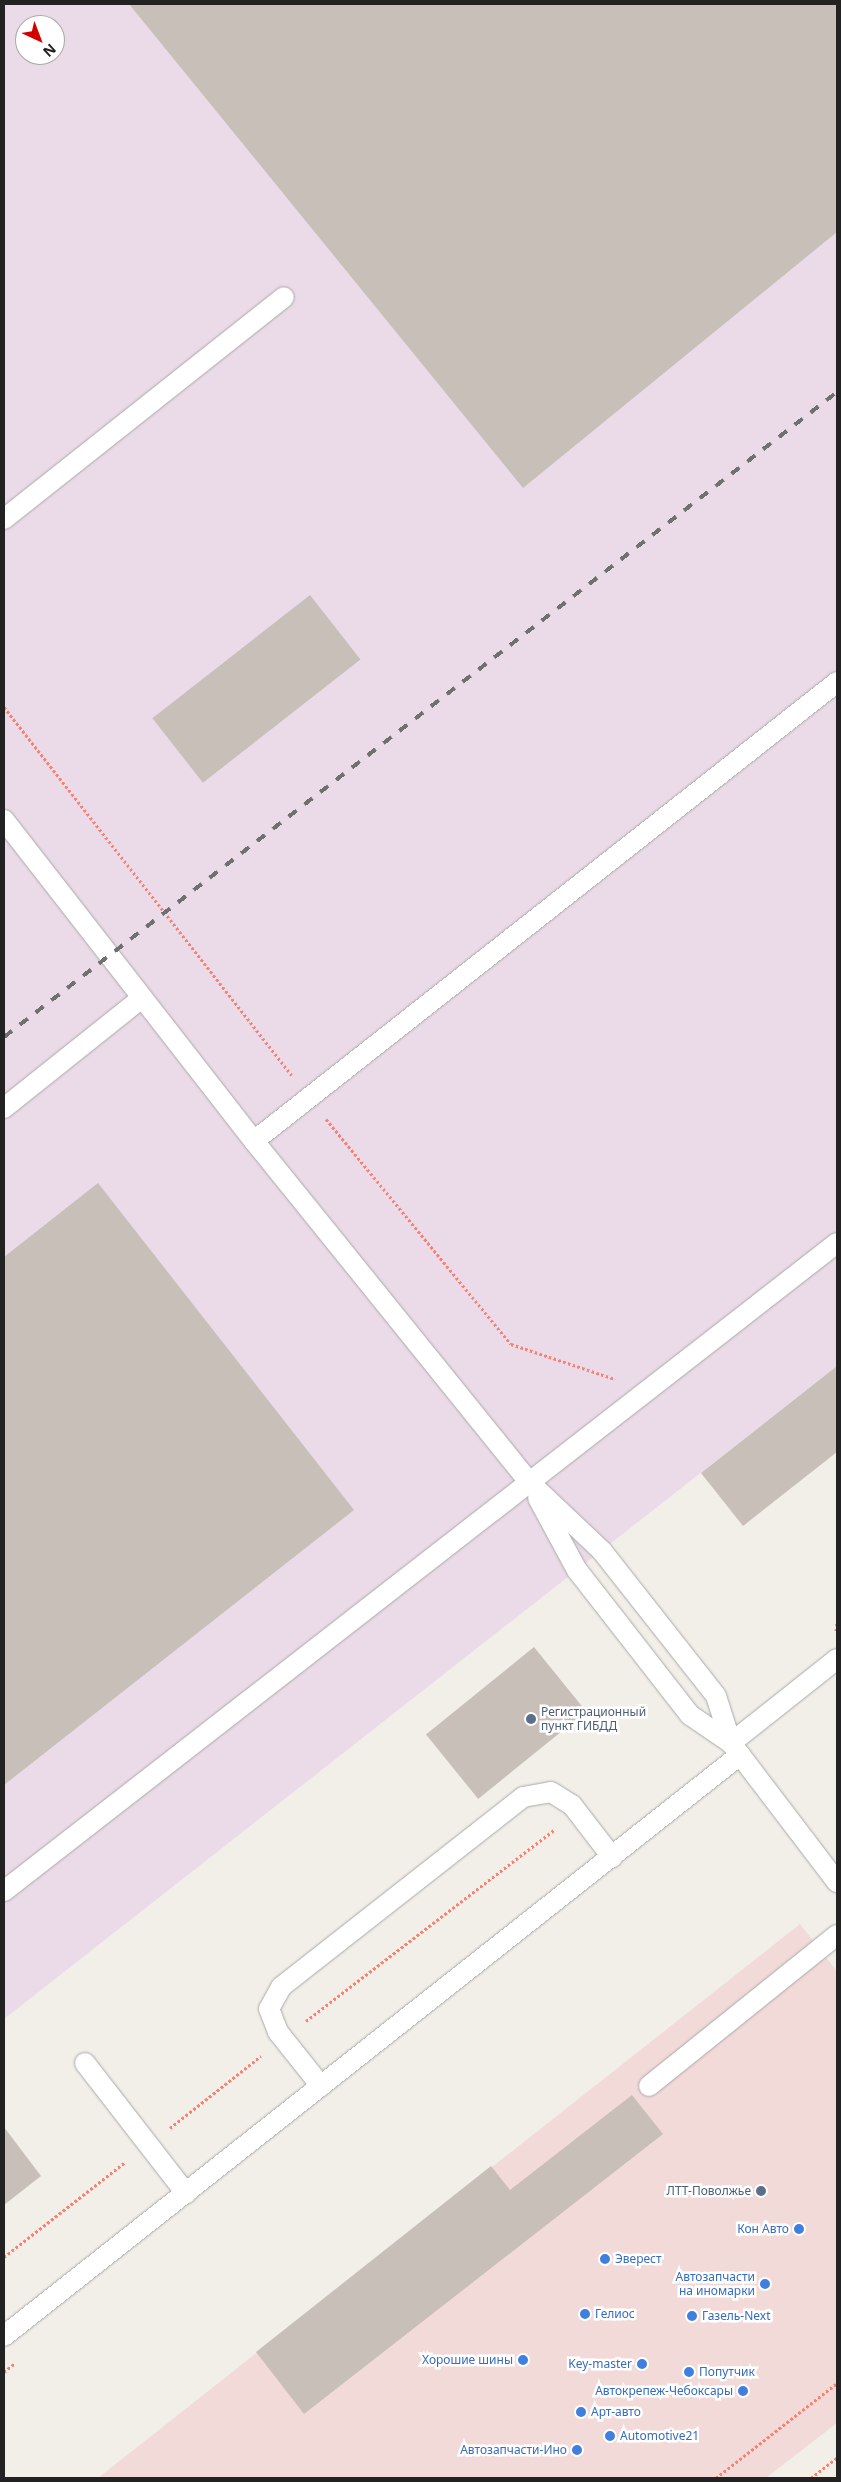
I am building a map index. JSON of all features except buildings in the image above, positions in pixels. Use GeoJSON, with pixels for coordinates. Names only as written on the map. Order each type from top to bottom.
{"type":"FeatureCollection","features":[{"type":"Feature","properties":{"kind":"lane"},"geometry":{"type":"LineString","coordinates":[[4,519],[284,296]]}},
{"type":"Feature","properties":{"kind":"lane"},"geometry":{"type":"LineString","coordinates":[[254,1141],[837,682]]}},
{"type":"Feature","properties":{"kind":"lane"},"geometry":{"type":"LineString","coordinates":[[4,820],[254,1141],[529,1482],[602,1551],[716,1696],[735,1749]]}},
{"type":"Feature","properties":{"kind":"lane"},"geometry":{"type":"LineString","coordinates":[[4,1108],[142,998]]}},
{"type":"Feature","properties":{"kind":"lane"},"geometry":{"type":"LineString","coordinates":[[4,1891],[837,1243]]}},
{"type":"Feature","properties":{"kind":"lane"},"geometry":{"type":"LineString","coordinates":[[529,1482],[577,1570],[690,1716],[735,1749],[837,1882]]}},
{"type":"Feature","properties":{"kind":"lane"},"geometry":{"type":"LineString","coordinates":[[4,2336],[612,1857],[837,1659]]}},
{"type":"Feature","properties":{"kind":"lane"},"geometry":{"type":"LineString","coordinates":[[321,2086],[278,2032],[269,2009],[281,1986],[523,1797],[551,1792],[572,1805],[612,1857]]}},
{"type":"Feature","properties":{"kind":"lane"},"geometry":{"type":"LineString","coordinates":[[649,2086],[837,1935]]}},
{"type":"Feature","properties":{"kind":"lane"},"geometry":{"type":"LineString","coordinates":[[85,2063],[186,2193]]}},
{"type":"Feature","properties":{"kind":"path"},"geometry":{"type":"LineString","coordinates":[[716,2478],[837,2383]]}},
{"type":"Feature","properties":{"kind":"path"},"geometry":{"type":"LineString","coordinates":[[811,2478],[837,2458]]}},
{"type":"Feature","properties":{"kind":"shaded area"},"geometry":{"type":"Polygon","coordinates":[[[4,4],[837,4],[837,1366],[4,2019],[4,4]]]}},
{"type":"Feature","properties":{"kind":"shaded area","name":"Эверест"},"geometry":{"type":"Polygon","coordinates":[[[800,1924],[837,1971],[837,2423],[766,2478],[98,2478],[800,1924]]]}},
{"type":"Feature","properties":{"kind":"railway"},"geometry":{"type":"LineString","coordinates":[[4,1037],[837,392]]}},
{"type":"Feature","properties":{"kind":"place","name":"Регистрационный пункт ГИБДД"},"geometry":{"type":"Point","coordinates":[531,1719]}},
{"type":"Feature","properties":{"kind":"place","name":"ЛТТ-Поволжье"},"geometry":{"type":"Point","coordinates":[761,2191]}},
{"type":"Feature","properties":{"kind":"place","name":"Кон Авто"},"geometry":{"type":"Point","coordinates":[799,2229]}},
{"type":"Feature","properties":{"kind":"place","name":"Эверест"},"geometry":{"type":"Point","coordinates":[605,2259]}},
{"type":"Feature","properties":{"kind":"place","name":"Автозапчасти на иномарки"},"geometry":{"type":"Point","coordinates":[765,2284]}},
{"type":"Feature","properties":{"kind":"place","name":"Гелиос"},"geometry":{"type":"Point","coordinates":[585,2314]}},
{"type":"Feature","properties":{"kind":"place","name":"Газель-Next"},"geometry":{"type":"Point","coordinates":[692,2316]}},
{"type":"Feature","properties":{"kind":"place","name":"Хорошие шины"},"geometry":{"type":"Point","coordinates":[523,2360]}},
{"type":"Feature","properties":{"kind":"place","name":"Key-master"},"geometry":{"type":"Point","coordinates":[642,2364]}},
{"type":"Feature","properties":{"kind":"place","name":"Попутчик"},"geometry":{"type":"Point","coordinates":[689,2372]}},
{"type":"Feature","properties":{"kind":"place","name":"Автокрепеж-Чебоксары"},"geometry":{"type":"Point","coordinates":[743,2391]}},
{"type":"Feature","properties":{"kind":"place","name":"Арт-авто"},"geometry":{"type":"Point","coordinates":[581,2412]}},
{"type":"Feature","properties":{"kind":"place","name":"Automotive21"},"geometry":{"type":"Point","coordinates":[610,2436]}},
{"type":"Feature","properties":{"kind":"place","name":"Автозапчасти-Ино"},"geometry":{"type":"Point","coordinates":[577,2450]}}]}
